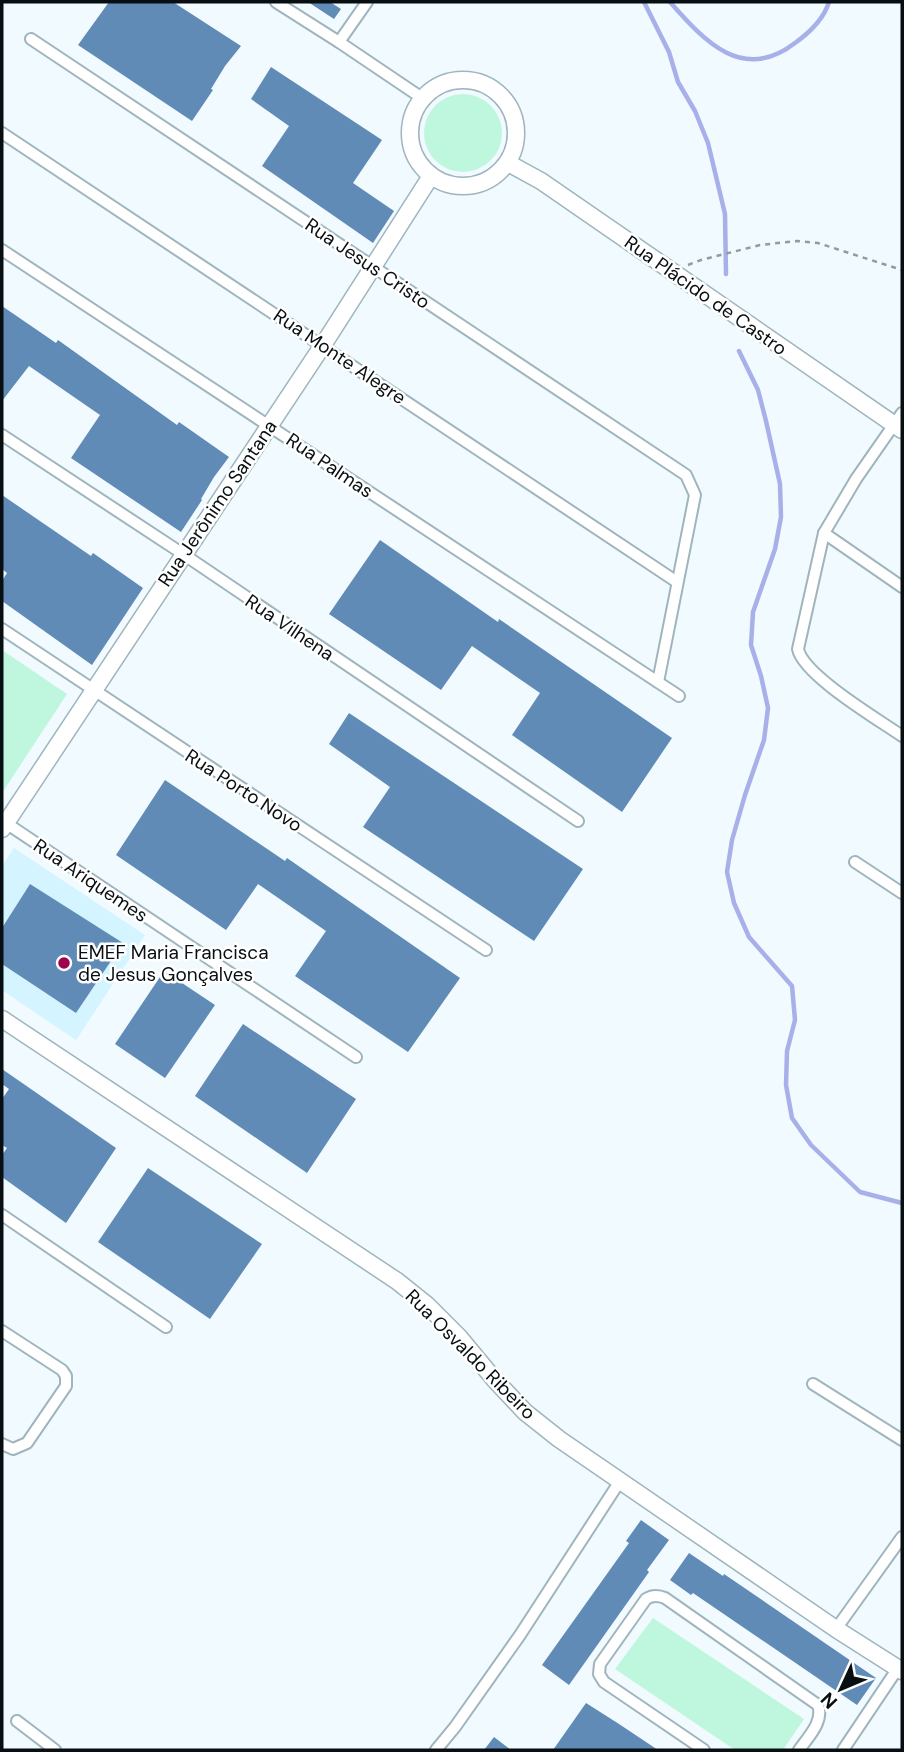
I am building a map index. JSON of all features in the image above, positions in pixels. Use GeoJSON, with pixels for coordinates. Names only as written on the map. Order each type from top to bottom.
{"type":"FeatureCollection","features":[{"type":"Feature","properties":{"kind":"street"},"geometry":{"type":"LineString","coordinates":[[276,2],[422,98]]}},
{"type":"Feature","properties":{"kind":"street"},"geometry":{"type":"LineString","coordinates":[[339,41],[367,2]]}},
{"type":"Feature","properties":{"kind":"street","name":"Rua Jesus Cristo"},"geometry":{"type":"LineString","coordinates":[[31,39],[678,468],[691,482],[695,495],[677,582]]}},
{"type":"Feature","properties":{"kind":"street"},"geometry":{"type":"LineString","coordinates":[[470,79],[487,85],[502,96],[512,110],[517,128],[516,146],[508,163],[497,175],[481,184],[464,187],[447,184],[431,176],[419,164],[411,148],[409,131],[413,113],[422,98],[435,86],[452,80],[470,79]]}},
{"type":"Feature","properties":{"kind":"street","name":"Rua Monte Alegre"},"geometry":{"type":"LineString","coordinates":[[2,133],[677,582]]}},
{"type":"Feature","properties":{"kind":"street","name":"Rua Plácido de Castro"},"geometry":{"type":"LineString","coordinates":[[508,163],[541,181],[899,423]]}},
{"type":"Feature","properties":{"kind":"street","name":"Rua Jerônimo Santana"},"geometry":{"type":"LineString","coordinates":[[3,824],[323,345],[431,176]]}},
{"type":"Feature","properties":{"kind":"street","name":"Rua Palmas"},"geometry":{"type":"LineString","coordinates":[[2,250],[679,696]]}},
{"type":"Feature","properties":{"kind":"street"},"geometry":{"type":"LineString","coordinates":[[899,423],[856,479],[824,533],[805,608],[799,653],[814,674],[902,736]]}},
{"type":"Feature","properties":{"kind":"street","name":"Rua Vilhena"},"geometry":{"type":"LineString","coordinates":[[2,435],[578,821]]}},
{"type":"Feature","properties":{"kind":"street"},"geometry":{"type":"LineString","coordinates":[[824,533],[902,587]]}},
{"type":"Feature","properties":{"kind":"street"},"geometry":{"type":"LineString","coordinates":[[658,682],[677,582]]}},
{"type":"Feature","properties":{"kind":"street","name":"Rua Porto Novo"},"geometry":{"type":"LineString","coordinates":[[2,629],[486,950]]}},
{"type":"Feature","properties":{"kind":"street","name":"Rua Ariquemes"},"geometry":{"type":"LineString","coordinates":[[3,824],[356,1057]]}},
{"type":"Feature","properties":{"kind":"street"},"geometry":{"type":"LineString","coordinates":[[855,862],[902,893]]}},
{"type":"Feature","properties":{"kind":"street","name":"Rua Osvaldo Ribeiro"},"geometry":{"type":"LineString","coordinates":[[2,1019],[397,1281],[427,1305],[460,1338],[525,1412],[559,1439],[836,1629],[900,1669]]}},
{"type":"Feature","properties":{"kind":"street"},"geometry":{"type":"LineString","coordinates":[[2,1216],[166,1327]]}},
{"type":"Feature","properties":{"kind":"street"},"geometry":{"type":"LineString","coordinates":[[2,1331],[62,1370],[66,1376],[66,1385],[27,1443],[13,1450],[2,1444]]}},
{"type":"Feature","properties":{"kind":"street"},"geometry":{"type":"LineString","coordinates":[[813,1384],[902,1440]]}},
{"type":"Feature","properties":{"kind":"street"},"geometry":{"type":"LineString","coordinates":[[436,1750],[520,1635],[620,1480]]}},
{"type":"Feature","properties":{"kind":"street"},"geometry":{"type":"LineString","coordinates":[[836,1629],[902,1537]]}},
{"type":"Feature","properties":{"kind":"street"},"geometry":{"type":"LineString","coordinates":[[704,1750],[604,1682],[599,1674],[600,1664],[650,1596],[665,1598],[818,1705],[818,1723],[799,1750]]}},
{"type":"Feature","properties":{"kind":"street"},"geometry":{"type":"LineString","coordinates":[[843,1750],[900,1669]]}},
{"type":"Feature","properties":{"kind":"street"},"geometry":{"type":"LineString","coordinates":[[17,1721],[55,1750]]}},
{"type":"Feature","properties":{"kind":"path"},"geometry":{"type":"LineString","coordinates":[[701,260],[760,245],[797,241],[818,243],[902,270]]}},
{"type":"Feature","properties":{"kind":"shaded area","name":"EMEF Maria Francisca de Jesus Gonçalves"},"geometry":{"type":"Polygon","coordinates":[[[14,848],[145,935],[76,1040],[2,990],[2,866],[14,848]]]}},
{"type":"Feature","properties":{"kind":"green space"},"geometry":{"type":"Polygon","coordinates":[[[463,94],[478,97],[490,106],[499,118],[502,133],[499,148],[490,160],[478,169],[463,172],[448,169],[436,160],[427,148],[424,133],[427,118],[436,106],[448,97],[463,94]]]}},
{"type":"Feature","properties":{"kind":"green space"},"geometry":{"type":"Polygon","coordinates":[[[2,650],[67,694],[2,793],[2,650]]]}},
{"type":"Feature","properties":{"kind":"green space"},"geometry":{"type":"Polygon","coordinates":[[[653,1618],[804,1719],[783,1750],[735,1750],[615,1669],[653,1618]]]}},
{"type":"Feature","properties":{"kind":"building"},"geometry":{"type":"Polygon","coordinates":[[[109,2],[173,2],[241,46],[225,66],[192,121],[78,45],[109,2]]]}},
{"type":"Feature","properties":{"kind":"building"},"geometry":{"type":"Polygon","coordinates":[[[308,2],[330,2],[341,9],[334,19],[308,2]]]}},
{"type":"Feature","properties":{"kind":"building"},"geometry":{"type":"Polygon","coordinates":[[[271,67],[382,140],[353,183],[394,211],[373,243],[262,166],[289,126],[251,99],[271,67]]]}},
{"type":"Feature","properties":{"kind":"building"},"geometry":{"type":"Polygon","coordinates":[[[2,306],[56,343],[58,340],[177,425],[179,422],[229,457],[181,532],[71,458],[100,415],[29,366],[2,401],[2,306]]]}},
{"type":"Feature","properties":{"kind":"building"},"geometry":{"type":"Polygon","coordinates":[[[2,495],[143,588],[92,665],[2,601],[2,581],[7,573],[2,569],[2,495]]]}},
{"type":"Feature","properties":{"kind":"building"},"geometry":{"type":"Polygon","coordinates":[[[380,540],[672,738],[622,812],[512,735],[540,693],[472,646],[441,690],[329,614],[380,540]]]}},
{"type":"Feature","properties":{"kind":"building"},"geometry":{"type":"Polygon","coordinates":[[[349,713],[583,869],[534,941],[363,827],[390,787],[329,744],[349,713]]]}},
{"type":"Feature","properties":{"kind":"building"},"geometry":{"type":"Polygon","coordinates":[[[165,780],[285,861],[287,858],[460,978],[408,1052],[295,976],[326,931],[258,884],[226,930],[116,855],[165,780]]]}},
{"type":"Feature","properties":{"kind":"building"},"geometry":{"type":"Polygon","coordinates":[[[30,884],[123,943],[76,1013],[2,964],[2,928],[30,884]]]}},
{"type":"Feature","properties":{"kind":"building"},"geometry":{"type":"Polygon","coordinates":[[[164,971],[215,1005],[165,1078],[115,1044],[164,971]]]}},
{"type":"Feature","properties":{"kind":"building"},"geometry":{"type":"Polygon","coordinates":[[[243,1024],[356,1099],[307,1173],[195,1096],[243,1024]]]}},
{"type":"Feature","properties":{"kind":"building"},"geometry":{"type":"Polygon","coordinates":[[[2,1069],[116,1148],[66,1223],[2,1177],[2,1155],[7,1148],[2,1145],[2,1099],[9,1089],[2,1084],[2,1069]]]}},
{"type":"Feature","properties":{"kind":"building"},"geometry":{"type":"Polygon","coordinates":[[[148,1168],[262,1244],[210,1319],[98,1242],[148,1168]]]}},
{"type":"Feature","properties":{"kind":"building"},"geometry":{"type":"Polygon","coordinates":[[[641,1520],[669,1540],[569,1685],[542,1665],[629,1543],[626,1541],[641,1520]]]}},
{"type":"Feature","properties":{"kind":"building"},"geometry":{"type":"Polygon","coordinates":[[[689,1553],[876,1678],[857,1705],[670,1580],[689,1553]]]}},
{"type":"Feature","properties":{"kind":"building"},"geometry":{"type":"Polygon","coordinates":[[[586,1703],[619,1724],[658,1750],[553,1750],[586,1703]]]}},
{"type":"Feature","properties":{"kind":"building"},"geometry":{"type":"Polygon","coordinates":[[[494,1737],[511,1750],[484,1750],[494,1737]]]}},
{"type":"Feature","properties":{"kind":"waterway"},"geometry":{"type":"LineString","coordinates":[[644,2],[669,52],[678,82],[695,111],[708,143],[725,214],[726,274]]}},
{"type":"Feature","properties":{"kind":"waterway"},"geometry":{"type":"LineString","coordinates":[[670,2],[711,43],[742,58],[758,59],[776,54],[800,39],[820,19],[829,2]]}},
{"type":"Feature","properties":{"kind":"waterway"},"geometry":{"type":"LineString","coordinates":[[739,351],[758,390],[766,421],[780,484],[781,517],[775,549],[753,612],[751,645],[768,708],[764,740],[732,840],[727,872],[734,903],[749,937],[792,986],[795,1020],[787,1051],[786,1085],[792,1118],[811,1145],[860,1192],[902,1203]]}},
{"type":"Feature","properties":{"kind":"place","name":"EMEF Maria Francisca de Jesus Gonçalves"},"geometry":{"type":"Point","coordinates":[64,963]}}]}
